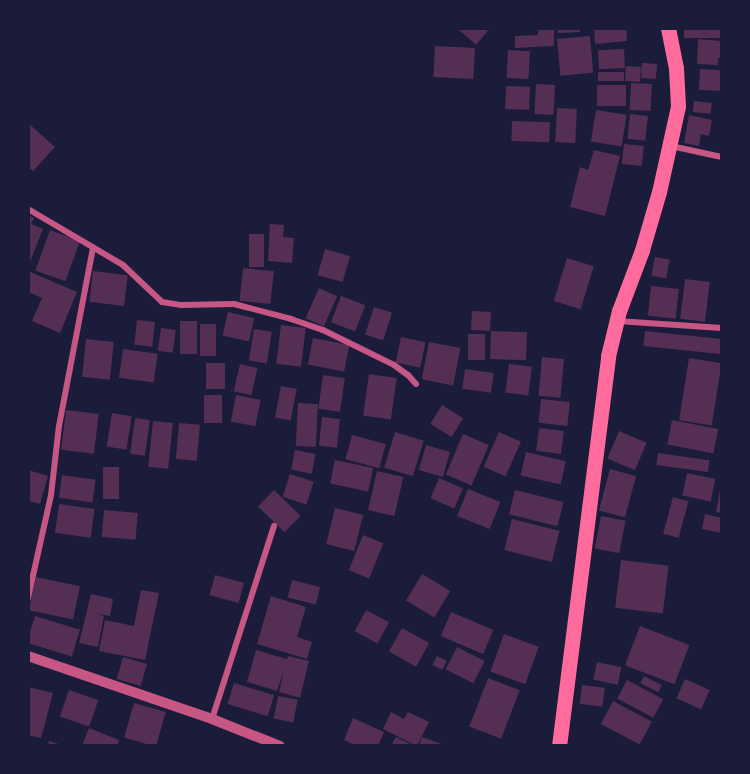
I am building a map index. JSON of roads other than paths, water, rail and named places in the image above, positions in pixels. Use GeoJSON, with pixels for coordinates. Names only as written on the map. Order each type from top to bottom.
{"type":"FeatureCollection","features":[{"type":"Feature","properties":{"kind":"main road"},"geometry":{"type":"LineString","coordinates":[[559,746],[601,396],[616,321],[642,250],[671,146],[678,96],[668,28]]}},
{"type":"Feature","properties":{"kind":"street"},"geometry":{"type":"LineString","coordinates":[[671,146],[722,157]]}},
{"type":"Feature","properties":{"kind":"street"},"geometry":{"type":"LineString","coordinates":[[28,209],[123,265],[162,302],[182,305],[234,304],[291,319],[329,333],[394,365],[416,384]]}},
{"type":"Feature","properties":{"kind":"street"},"geometry":{"type":"LineString","coordinates":[[28,598],[51,495],[58,426],[93,247]]}},
{"type":"Feature","properties":{"kind":"street"},"geometry":{"type":"LineString","coordinates":[[616,321],[722,328]]}},
{"type":"Feature","properties":{"kind":"street"},"geometry":{"type":"LineString","coordinates":[[212,719],[274,526]]}},
{"type":"Feature","properties":{"kind":"street"},"geometry":{"type":"LineString","coordinates":[[28,656],[212,719],[280,746]]}}]}
